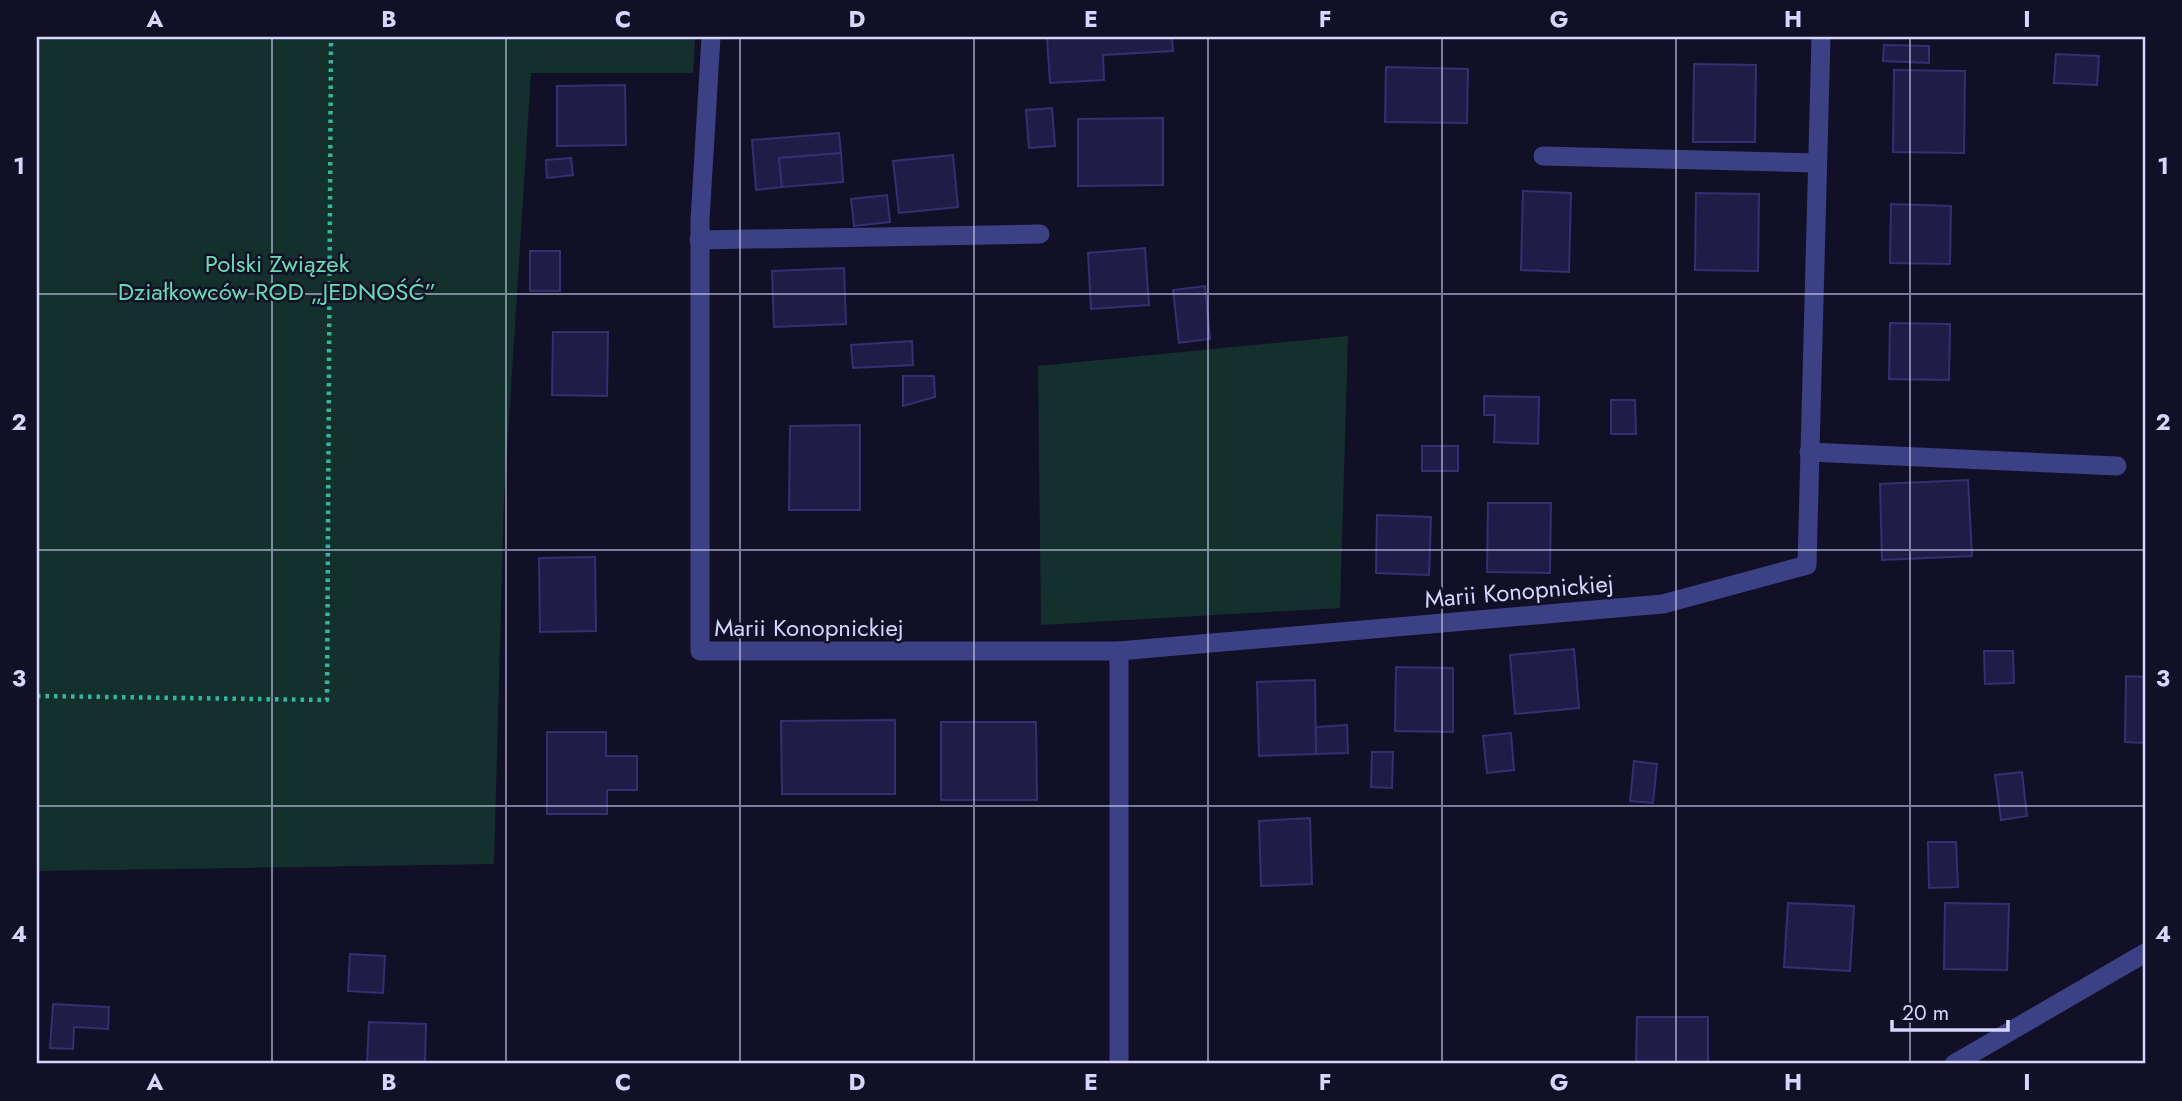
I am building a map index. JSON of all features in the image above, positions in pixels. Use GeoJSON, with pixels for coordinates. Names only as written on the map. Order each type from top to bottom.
{"type":"FeatureCollection","features":[{"type":"Feature","properties":{"kind":"street","name":"Marii Konopnickiej"},"geometry":{"type":"LineString","coordinates":[[711,37],[699,240],[700,651],[1119,651],[1662,604],[1807,565],[1821,37]]}},
{"type":"Feature","properties":{"kind":"street"},"geometry":{"type":"LineString","coordinates":[[1543,156],[1816,163]]}},
{"type":"Feature","properties":{"kind":"street"},"geometry":{"type":"LineString","coordinates":[[699,240],[1040,234]]}},
{"type":"Feature","properties":{"kind":"street"},"geometry":{"type":"LineString","coordinates":[[1810,452],[2118,466]]}},
{"type":"Feature","properties":{"kind":"street"},"geometry":{"type":"LineString","coordinates":[[1119,651],[1119,1064]]}},
{"type":"Feature","properties":{"kind":"street"},"geometry":{"type":"LineString","coordinates":[[1954,1064],[2145,953]]}},
{"type":"Feature","properties":{"kind":"path"},"geometry":{"type":"LineString","coordinates":[[37,696],[327,700],[331,37]]}},
{"type":"Feature","properties":{"kind":"green space","name":"Polski Związek Działkowców ROD „JEDNOŚĆ”"},"geometry":{"type":"Polygon","coordinates":[[[37,37],[695,37],[693,73],[531,73],[504,498],[494,864],[37,871],[37,37]]]}},
{"type":"Feature","properties":{"kind":"green space"},"geometry":{"type":"Polygon","coordinates":[[[1348,336],[1340,608],[1041,625],[1038,366],[1348,336]]]}},
{"type":"Feature","properties":{"kind":"building"},"geometry":{"type":"Polygon","coordinates":[[[1047,37],[1172,37],[1173,51],[1103,55],[1104,80],[1050,83],[1047,37]]]}},
{"type":"Feature","properties":{"kind":"building"},"geometry":{"type":"Polygon","coordinates":[[[1884,45],[1929,46],[1929,63],[1883,61],[1884,45]]]}},
{"type":"Feature","properties":{"kind":"building"},"geometry":{"type":"Polygon","coordinates":[[[2056,54],[2099,56],[2097,85],[2054,83],[2056,54]]]}},
{"type":"Feature","properties":{"kind":"building"},"geometry":{"type":"Polygon","coordinates":[[[1694,64],[1756,65],[1755,142],[1693,142],[1694,64]]]}},
{"type":"Feature","properties":{"kind":"building"},"geometry":{"type":"Polygon","coordinates":[[[1386,67],[1468,69],[1467,123],[1385,122],[1386,67]]]}},
{"type":"Feature","properties":{"kind":"building"},"geometry":{"type":"Polygon","coordinates":[[[1894,70],[1965,71],[1964,153],[1893,152],[1894,70]]]}},
{"type":"Feature","properties":{"kind":"building"},"geometry":{"type":"Polygon","coordinates":[[[625,85],[626,145],[557,146],[557,86],[625,85]]]}},
{"type":"Feature","properties":{"kind":"building"},"geometry":{"type":"Polygon","coordinates":[[[1052,108],[1055,146],[1029,148],[1026,110],[1052,108]]]}},
{"type":"Feature","properties":{"kind":"building"},"geometry":{"type":"Polygon","coordinates":[[[1163,118],[1163,185],[1078,186],[1078,119],[1163,118]]]}},
{"type":"Feature","properties":{"kind":"building"},"geometry":{"type":"Polygon","coordinates":[[[839,133],[841,153],[779,158],[782,187],[756,190],[752,140],[839,133]]]}},
{"type":"Feature","properties":{"kind":"building"},"geometry":{"type":"Polygon","coordinates":[[[841,153],[843,182],[782,187],[779,158],[841,153]]]}},
{"type":"Feature","properties":{"kind":"building"},"geometry":{"type":"Polygon","coordinates":[[[953,155],[958,207],[899,213],[893,161],[953,155]]]}},
{"type":"Feature","properties":{"kind":"building"},"geometry":{"type":"Polygon","coordinates":[[[571,158],[573,175],[547,178],[546,160],[571,158]]]}},
{"type":"Feature","properties":{"kind":"building"},"geometry":{"type":"Polygon","coordinates":[[[1523,191],[1571,193],[1569,272],[1521,270],[1523,191]]]}},
{"type":"Feature","properties":{"kind":"building"},"geometry":{"type":"Polygon","coordinates":[[[1696,193],[1759,194],[1758,271],[1695,270],[1696,193]]]}},
{"type":"Feature","properties":{"kind":"building"},"geometry":{"type":"Polygon","coordinates":[[[887,195],[890,222],[854,226],[851,199],[887,195]]]}},
{"type":"Feature","properties":{"kind":"building"},"geometry":{"type":"Polygon","coordinates":[[[1891,204],[1951,206],[1950,264],[1890,263],[1891,204]]]}},
{"type":"Feature","properties":{"kind":"building"},"geometry":{"type":"Polygon","coordinates":[[[1145,248],[1149,305],[1091,309],[1088,253],[1145,248]]]}},
{"type":"Feature","properties":{"kind":"building"},"geometry":{"type":"Polygon","coordinates":[[[530,251],[560,251],[560,291],[530,291],[530,251]]]}},
{"type":"Feature","properties":{"kind":"building"},"geometry":{"type":"Polygon","coordinates":[[[844,268],[846,324],[774,327],[772,271],[844,268]]]}},
{"type":"Feature","properties":{"kind":"building"},"geometry":{"type":"Polygon","coordinates":[[[1205,286],[1210,339],[1179,343],[1173,290],[1205,286]]]}},
{"type":"Feature","properties":{"kind":"building"},"geometry":{"type":"Polygon","coordinates":[[[1890,323],[1950,324],[1949,380],[1889,379],[1890,323]]]}},
{"type":"Feature","properties":{"kind":"building"},"geometry":{"type":"Polygon","coordinates":[[[553,332],[608,332],[607,396],[552,395],[553,332]]]}},
{"type":"Feature","properties":{"kind":"building"},"geometry":{"type":"Polygon","coordinates":[[[912,341],[913,365],[853,368],[851,345],[912,341]]]}},
{"type":"Feature","properties":{"kind":"building"},"geometry":{"type":"Polygon","coordinates":[[[903,376],[934,376],[935,397],[903,406],[903,376]]]}},
{"type":"Feature","properties":{"kind":"building"},"geometry":{"type":"Polygon","coordinates":[[[1484,396],[1539,397],[1538,444],[1494,442],[1495,415],[1484,415],[1484,396]]]}},
{"type":"Feature","properties":{"kind":"building"},"geometry":{"type":"Polygon","coordinates":[[[1611,400],[1635,400],[1636,434],[1611,434],[1611,400]]]}},
{"type":"Feature","properties":{"kind":"building"},"geometry":{"type":"Polygon","coordinates":[[[860,425],[860,510],[789,510],[790,426],[860,425]]]}},
{"type":"Feature","properties":{"kind":"building"},"geometry":{"type":"Polygon","coordinates":[[[1422,446],[1458,446],[1458,471],[1422,471],[1422,446]]]}},
{"type":"Feature","properties":{"kind":"building"},"geometry":{"type":"Polygon","coordinates":[[[1968,480],[1972,556],[1882,560],[1880,484],[1968,480]]]}},
{"type":"Feature","properties":{"kind":"building"},"geometry":{"type":"Polygon","coordinates":[[[1488,503],[1551,503],[1550,573],[1487,572],[1488,503]]]}},
{"type":"Feature","properties":{"kind":"building"},"geometry":{"type":"Polygon","coordinates":[[[1377,515],[1431,517],[1429,575],[1376,573],[1377,515]]]}},
{"type":"Feature","properties":{"kind":"building"},"geometry":{"type":"Polygon","coordinates":[[[595,557],[596,631],[540,632],[539,558],[595,557]]]}},
{"type":"Feature","properties":{"kind":"building"},"geometry":{"type":"Polygon","coordinates":[[[1574,649],[1579,708],[1515,714],[1510,655],[1574,649]]]}},
{"type":"Feature","properties":{"kind":"building"},"geometry":{"type":"Polygon","coordinates":[[[1984,651],[2013,651],[2014,683],[1985,684],[1984,651]]]}},
{"type":"Feature","properties":{"kind":"building"},"geometry":{"type":"Polygon","coordinates":[[[1396,667],[1453,668],[1453,732],[1395,731],[1396,667]]]}},
{"type":"Feature","properties":{"kind":"building"},"geometry":{"type":"Polygon","coordinates":[[[2126,676],[2145,677],[2145,743],[2125,742],[2126,676]]]}},
{"type":"Feature","properties":{"kind":"building"},"geometry":{"type":"Polygon","coordinates":[[[1315,680],[1316,754],[1259,756],[1257,682],[1315,680]]]}},
{"type":"Feature","properties":{"kind":"building"},"geometry":{"type":"Polygon","coordinates":[[[895,720],[895,794],[782,794],[781,721],[895,720]]]}},
{"type":"Feature","properties":{"kind":"building"},"geometry":{"type":"Polygon","coordinates":[[[941,722],[1036,722],[1037,800],[941,800],[941,722]]]}},
{"type":"Feature","properties":{"kind":"building"},"geometry":{"type":"Polygon","coordinates":[[[1347,725],[1348,753],[1316,754],[1316,727],[1347,725]]]}},
{"type":"Feature","properties":{"kind":"building"},"geometry":{"type":"Polygon","coordinates":[[[547,732],[606,732],[606,756],[637,756],[637,790],[607,790],[607,814],[547,814],[547,732]]]}},
{"type":"Feature","properties":{"kind":"building"},"geometry":{"type":"Polygon","coordinates":[[[1511,733],[1514,770],[1487,773],[1483,736],[1511,733]]]}},
{"type":"Feature","properties":{"kind":"building"},"geometry":{"type":"Polygon","coordinates":[[[1372,752],[1393,752],[1392,788],[1371,787],[1372,752]]]}},
{"type":"Feature","properties":{"kind":"building"},"geometry":{"type":"Polygon","coordinates":[[[1634,761],[1657,764],[1653,803],[1630,801],[1634,761]]]}},
{"type":"Feature","properties":{"kind":"building"},"geometry":{"type":"Polygon","coordinates":[[[2022,772],[2027,816],[2001,820],[1995,775],[2022,772]]]}},
{"type":"Feature","properties":{"kind":"building"},"geometry":{"type":"Polygon","coordinates":[[[1310,818],[1312,884],[1261,886],[1259,821],[1310,818]]]}},
{"type":"Feature","properties":{"kind":"building"},"geometry":{"type":"Polygon","coordinates":[[[1928,842],[1956,842],[1958,887],[1929,888],[1928,842]]]}},
{"type":"Feature","properties":{"kind":"building"},"geometry":{"type":"Polygon","coordinates":[[[1788,903],[1854,906],[1850,971],[1784,967],[1788,903]]]}},
{"type":"Feature","properties":{"kind":"building"},"geometry":{"type":"Polygon","coordinates":[[[1945,903],[2009,904],[2007,970],[1944,969],[1945,903]]]}},
{"type":"Feature","properties":{"kind":"building"},"geometry":{"type":"Polygon","coordinates":[[[350,954],[385,956],[383,993],[348,991],[350,954]]]}},
{"type":"Feature","properties":{"kind":"building"},"geometry":{"type":"Polygon","coordinates":[[[53,1004],[109,1007],[108,1029],[74,1027],[73,1049],[50,1048],[53,1004]]]}},
{"type":"Feature","properties":{"kind":"building"},"geometry":{"type":"Polygon","coordinates":[[[1637,1017],[1708,1017],[1708,1064],[1636,1064],[1637,1017]]]}},
{"type":"Feature","properties":{"kind":"building"},"geometry":{"type":"Polygon","coordinates":[[[369,1022],[426,1024],[425,1064],[367,1064],[369,1022]]]}}]}
